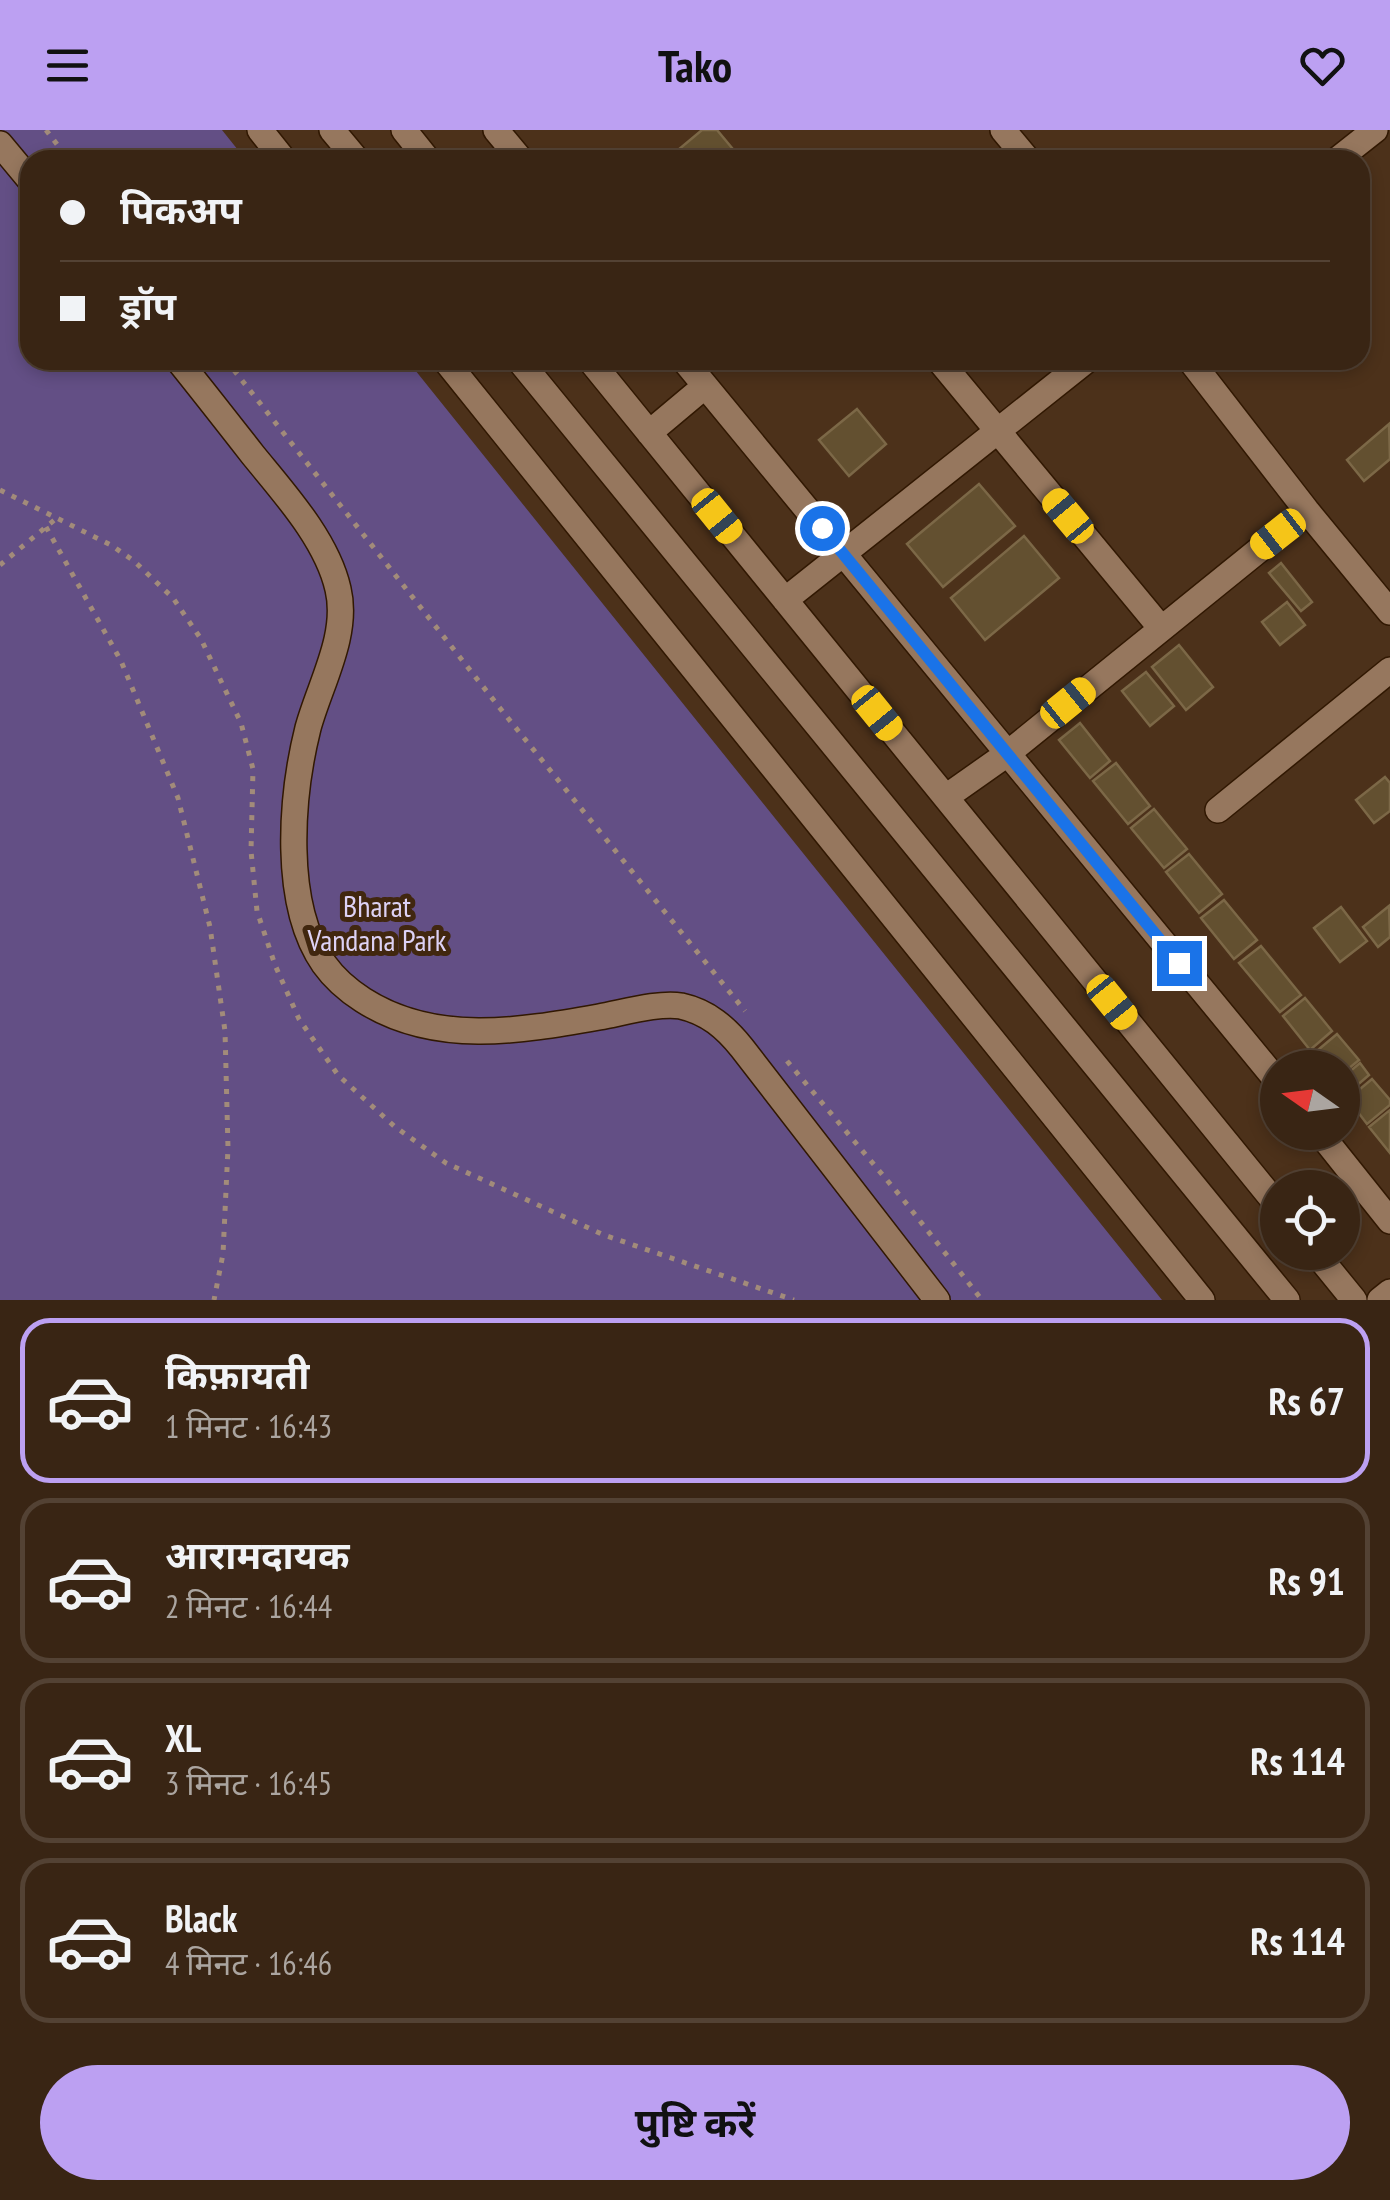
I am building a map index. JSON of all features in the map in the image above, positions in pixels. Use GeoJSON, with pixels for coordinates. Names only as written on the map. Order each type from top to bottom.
{"type":"FeatureCollection","features":[{"type":"Feature","properties":{"kind":"street"},"geometry":{"type":"LineString","coordinates":[[260,130],[276,150]]}},
{"type":"Feature","properties":{"kind":"street"},"geometry":{"type":"LineString","coordinates":[[332,130],[349,150]]}},
{"type":"Feature","properties":{"kind":"street"},"geometry":{"type":"LineString","coordinates":[[404,130],[420,150]]}},
{"type":"Feature","properties":{"kind":"street"},"geometry":{"type":"LineString","coordinates":[[1003,130],[1020,150]]}},
{"type":"Feature","properties":{"kind":"street"},"geometry":{"type":"LineString","coordinates":[[1349,150],[1374,130]]}},
{"type":"Feature","properties":{"kind":"street"},"geometry":{"type":"LineString","coordinates":[[0,144],[20,168]]}},
{"type":"Feature","properties":{"kind":"street"},"geometry":{"type":"LineString","coordinates":[[186,370],[294,506],[326,556],[338,590],[340,627],[308,728],[294,805],[294,863],[305,924],[324,964],[350,992],[381,1012],[436,1029],[483,1032],[543,1027],[679,1006],[706,1014],[742,1048],[937,1300]]}},
{"type":"Feature","properties":{"kind":"street"},"geometry":{"type":"LineString","coordinates":[[453,370],[1202,1300]]}},
{"type":"Feature","properties":{"kind":"street"},"geometry":{"type":"LineString","coordinates":[[527,370],[1287,1300]]}},
{"type":"Feature","properties":{"kind":"street"},"geometry":{"type":"LineString","coordinates":[[598,370],[1260,1184]]}},
{"type":"Feature","properties":{"kind":"street"},"geometry":{"type":"LineString","coordinates":[[692,370],[1260,1060]]}},
{"type":"Feature","properties":{"kind":"street"},"geometry":{"type":"LineString","coordinates":[[947,370],[1160,628]]}},
{"type":"Feature","properties":{"kind":"street"},"geometry":{"type":"LineString","coordinates":[[785,600],[1075,370]]}},
{"type":"Feature","properties":{"kind":"street"},"geometry":{"type":"LineString","coordinates":[[1198,370],[1390,612]]}},
{"type":"Feature","properties":{"kind":"street"},"geometry":{"type":"LineString","coordinates":[[650,433],[705,386]]}},
{"type":"Feature","properties":{"kind":"street"},"geometry":{"type":"LineString","coordinates":[[946,798],[1007,754],[1307,511]]}},
{"type":"Feature","properties":{"kind":"street"},"geometry":{"type":"LineString","coordinates":[[1218,810],[1390,670]]}},
{"type":"Feature","properties":{"kind":"street"},"geometry":{"type":"LineString","coordinates":[[1333,1150],[1390,1221]]}},
{"type":"Feature","properties":{"kind":"street"},"geometry":{"type":"LineString","coordinates":[[1330,1270],[1354,1300]]}},
{"type":"Feature","properties":{"kind":"street"},"geometry":{"type":"LineString","coordinates":[[1380,1300],[1390,1292]]}},
{"type":"Feature","properties":{"kind":"path"},"geometry":{"type":"LineString","coordinates":[[46,130],[61,150]]}},
{"type":"Feature","properties":{"kind":"path"},"geometry":{"type":"LineString","coordinates":[[234,370],[753,1021]]}},
{"type":"Feature","properties":{"kind":"path"},"geometry":{"type":"LineString","coordinates":[[0,490],[58,517],[134,562],[173,598],[201,639],[240,723],[253,769],[251,851],[258,911],[300,1019],[338,1076],[394,1126],[446,1163],[604,1235],[794,1300]]}},
{"type":"Feature","properties":{"kind":"path"},"geometry":{"type":"LineString","coordinates":[[0,565],[58,517]]}},
{"type":"Feature","properties":{"kind":"path"},"geometry":{"type":"LineString","coordinates":[[46,527],[121,661],[178,798],[210,927],[225,1032],[228,1148],[223,1254],[214,1300]]}},
{"type":"Feature","properties":{"kind":"path"},"geometry":{"type":"LineString","coordinates":[[778,1050],[982,1300]]}},
{"type":"Feature","properties":{"kind":"green space","name":"Bharat Vandana Park"},"geometry":{"type":"Polygon","coordinates":[[[0,130],[222,130],[238,150],[20,150],[20,370],[415,370],[1162,1300],[0,1300],[0,130]]]}},
{"type":"Feature","properties":{"kind":"building"},"geometry":{"type":"Polygon","coordinates":[[[702,130],[717,130],[734,150],[678,150],[702,130]]]}},
{"type":"Feature","properties":{"kind":"building"},"geometry":{"type":"Polygon","coordinates":[[[857,409],[886,444],[849,476],[819,440],[857,409]]]}},
{"type":"Feature","properties":{"kind":"building"},"geometry":{"type":"Polygon","coordinates":[[[1389,424],[1390,459],[1364,481],[1347,460],[1389,424]]]}},
{"type":"Feature","properties":{"kind":"building"},"geometry":{"type":"Polygon","coordinates":[[[979,484],[1015,526],[943,587],[907,544],[979,484]]]}},
{"type":"Feature","properties":{"kind":"building"},"geometry":{"type":"Polygon","coordinates":[[[1024,536],[1059,578],[985,640],[951,598],[1024,536]]]}},
{"type":"Feature","properties":{"kind":"building"},"geometry":{"type":"Polygon","coordinates":[[[1281,563],[1312,602],[1301,611],[1269,573],[1281,563]]]}},
{"type":"Feature","properties":{"kind":"building"},"geometry":{"type":"Polygon","coordinates":[[[1287,602],[1305,625],[1280,645],[1262,622],[1287,602]]]}},
{"type":"Feature","properties":{"kind":"building"},"geometry":{"type":"Polygon","coordinates":[[[1179,645],[1213,687],[1186,710],[1152,667],[1179,645]]]}},
{"type":"Feature","properties":{"kind":"building"},"geometry":{"type":"Polygon","coordinates":[[[1146,672],[1174,706],[1150,726],[1122,691],[1146,672]]]}},
{"type":"Feature","properties":{"kind":"building"},"geometry":{"type":"Polygon","coordinates":[[[1080,723],[1110,761],[1090,778],[1059,740],[1080,723]]]}},
{"type":"Feature","properties":{"kind":"building"},"geometry":{"type":"Polygon","coordinates":[[[1116,763],[1150,806],[1128,824],[1093,781],[1116,763]]]}},
{"type":"Feature","properties":{"kind":"building"},"geometry":{"type":"Polygon","coordinates":[[[1385,777],[1390,783],[1390,811],[1374,823],[1356,800],[1385,777]]]}},
{"type":"Feature","properties":{"kind":"building"},"geometry":{"type":"Polygon","coordinates":[[[1154,809],[1187,849],[1164,868],[1131,828],[1154,809]]]}},
{"type":"Feature","properties":{"kind":"building"},"geometry":{"type":"Polygon","coordinates":[[[1189,854],[1222,894],[1199,913],[1166,872],[1189,854]]]}},
{"type":"Feature","properties":{"kind":"building"},"geometry":{"type":"Polygon","coordinates":[[[1224,900],[1257,940],[1234,959],[1201,918],[1224,900]]]}},
{"type":"Feature","properties":{"kind":"building"},"geometry":{"type":"Polygon","coordinates":[[[1389,906],[1390,937],[1378,947],[1363,927],[1389,906]]]}},
{"type":"Feature","properties":{"kind":"building"},"geometry":{"type":"Polygon","coordinates":[[[1341,907],[1367,941],[1340,962],[1314,928],[1341,907]]]}},
{"type":"Feature","properties":{"kind":"building"},"geometry":{"type":"Polygon","coordinates":[[[1261,946],[1301,995],[1280,1012],[1239,963],[1261,946]]]}},
{"type":"Feature","properties":{"kind":"building"},"geometry":{"type":"Polygon","coordinates":[[[1305,998],[1332,1031],[1310,1050],[1283,1016],[1305,998]]]}},
{"type":"Feature","properties":{"kind":"building"},"geometry":{"type":"Polygon","coordinates":[[[1337,1034],[1351,1050],[1318,1050],[1337,1034]]]}},
{"type":"Feature","properties":{"kind":"building"},"geometry":{"type":"Polygon","coordinates":[[[1360,1063],[1369,1075],[1360,1083],[1360,1063]]]}},
{"type":"Feature","properties":{"kind":"building"},"geometry":{"type":"Polygon","coordinates":[[[1372,1079],[1390,1100],[1390,1105],[1367,1124],[1360,1115],[1360,1089],[1372,1079]]]}},
{"type":"Feature","properties":{"kind":"building"},"geometry":{"type":"Polygon","coordinates":[[[1390,1110],[1390,1153],[1369,1127],[1390,1110]]]}},
{"type":"Feature","properties":{"kind":"route"},"geometry":{"type":"LineString","coordinates":[[822,528],[1179,963]]}}]}
